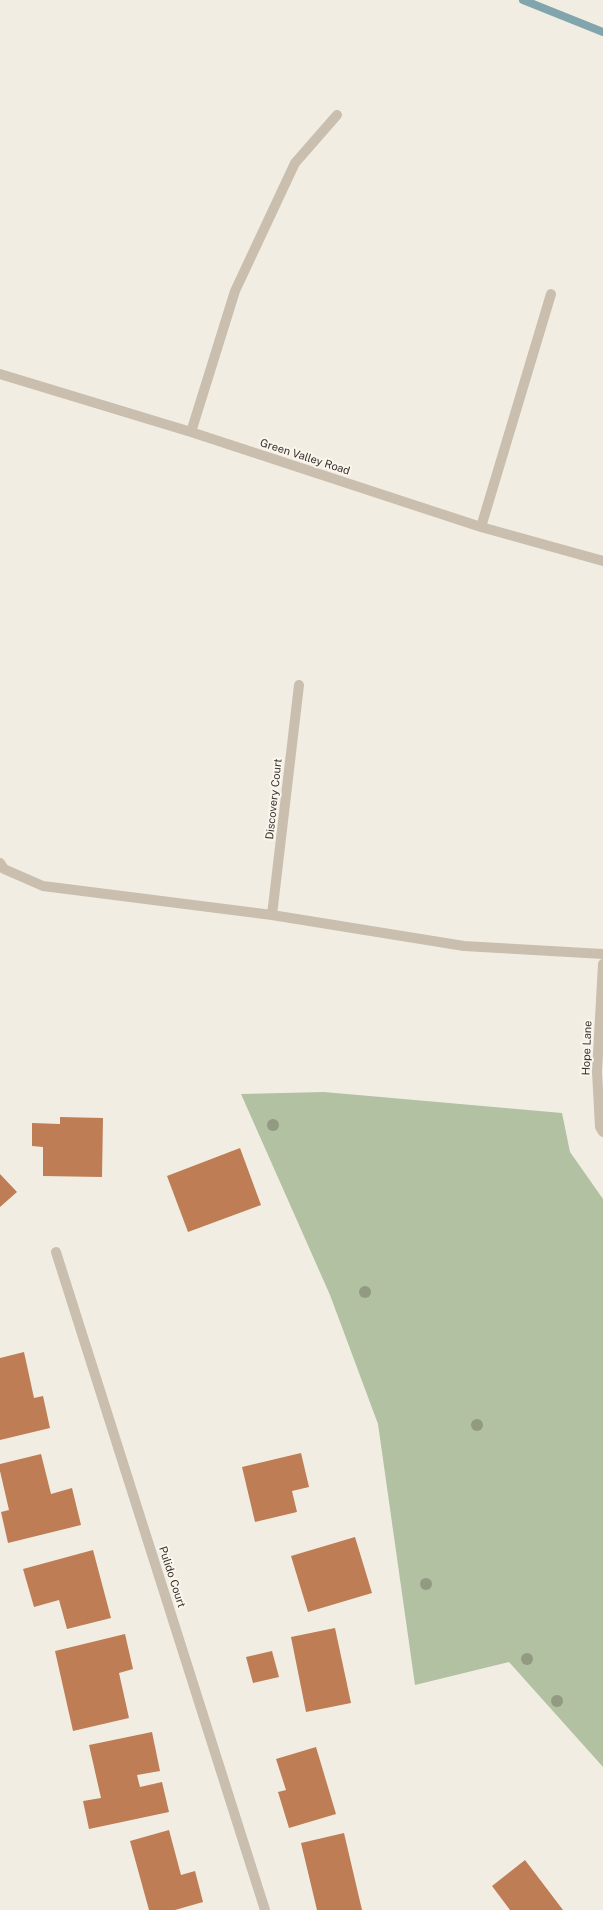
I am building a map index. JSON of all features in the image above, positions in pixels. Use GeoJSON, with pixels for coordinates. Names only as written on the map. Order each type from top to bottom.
{"type":"FeatureCollection","features":[{"type":"Feature","properties":{"kind":"street"},"geometry":{"type":"LineString","coordinates":[[191,432],[235,292],[295,163],[338,115]]}},
{"type":"Feature","properties":{"kind":"street"},"geometry":{"type":"LineString","coordinates":[[481,526],[551,294]]}},
{"type":"Feature","properties":{"kind":"street","name":"Green Valley Road"},"geometry":{"type":"LineString","coordinates":[[0,374],[191,432],[481,526],[603,561]]}},
{"type":"Feature","properties":{"kind":"street","name":"Discovery Court"},"geometry":{"type":"LineString","coordinates":[[272,915],[298,685]]}},
{"type":"Feature","properties":{"kind":"street"},"geometry":{"type":"LineString","coordinates":[[0,863],[4,869],[42,886],[272,915],[464,946],[603,954]]}},
{"type":"Feature","properties":{"kind":"street","name":"Hope Lane"},"geometry":{"type":"LineString","coordinates":[[603,964],[597,1072],[600,1127],[603,1132]]}},
{"type":"Feature","properties":{"kind":"street","name":"Pulido Court"},"geometry":{"type":"LineString","coordinates":[[56,1252],[265,1910]]}},
{"type":"Feature","properties":{"kind":"green space"},"geometry":{"type":"Polygon","coordinates":[[[324,1092],[562,1113],[570,1152],[603,1199],[603,1767],[509,1662],[415,1685],[378,1424],[330,1295],[241,1094],[324,1092]]]}},
{"type":"Feature","properties":{"kind":"building"},"geometry":{"type":"Polygon","coordinates":[[[60,1117],[103,1118],[102,1177],[43,1176],[43,1147],[32,1146],[32,1123],[60,1124],[60,1117]]]}},
{"type":"Feature","properties":{"kind":"building"},"geometry":{"type":"Polygon","coordinates":[[[240,1148],[261,1205],[188,1232],[167,1176],[240,1148]]]}},
{"type":"Feature","properties":{"kind":"building"},"geometry":{"type":"Polygon","coordinates":[[[0,1174],[17,1192],[0,1207],[0,1174]]]}},
{"type":"Feature","properties":{"kind":"building"},"geometry":{"type":"Polygon","coordinates":[[[24,1352],[34,1398],[43,1396],[50,1428],[0,1440],[0,1358],[24,1352]]]}},
{"type":"Feature","properties":{"kind":"building"},"geometry":{"type":"Polygon","coordinates":[[[301,1453],[309,1487],[292,1491],[297,1512],[255,1522],[242,1467],[301,1453]]]}},
{"type":"Feature","properties":{"kind":"building"},"geometry":{"type":"Polygon","coordinates":[[[41,1454],[51,1494],[72,1488],[81,1525],[8,1543],[1,1512],[9,1510],[0,1471],[0,1464],[41,1454]]]}},
{"type":"Feature","properties":{"kind":"building"},"geometry":{"type":"Polygon","coordinates":[[[355,1537],[372,1593],[308,1612],[291,1556],[355,1537]]]}},
{"type":"Feature","properties":{"kind":"building"},"geometry":{"type":"Polygon","coordinates":[[[93,1550],[111,1618],[67,1629],[59,1600],[34,1607],[23,1569],[93,1550]]]}},
{"type":"Feature","properties":{"kind":"building"},"geometry":{"type":"Polygon","coordinates":[[[335,1628],[351,1703],[306,1712],[291,1637],[335,1628]]]}},
{"type":"Feature","properties":{"kind":"building"},"geometry":{"type":"Polygon","coordinates":[[[125,1634],[133,1669],[119,1673],[129,1718],[73,1731],[55,1651],[125,1634]]]}},
{"type":"Feature","properties":{"kind":"building"},"geometry":{"type":"Polygon","coordinates":[[[272,1651],[279,1677],[253,1683],[246,1657],[272,1651]]]}},
{"type":"Feature","properties":{"kind":"building"},"geometry":{"type":"Polygon","coordinates":[[[152,1732],[160,1771],[137,1775],[140,1787],[162,1782],[169,1812],[89,1829],[83,1801],[101,1798],[89,1745],[152,1732]]]}},
{"type":"Feature","properties":{"kind":"building"},"geometry":{"type":"Polygon","coordinates":[[[316,1747],[336,1814],[289,1828],[278,1792],[286,1790],[276,1759],[316,1747]]]}},
{"type":"Feature","properties":{"kind":"building"},"geometry":{"type":"Polygon","coordinates":[[[169,1830],[181,1875],[195,1871],[203,1902],[175,1910],[149,1910],[130,1841],[169,1830]]]}},
{"type":"Feature","properties":{"kind":"building"},"geometry":{"type":"Polygon","coordinates":[[[344,1833],[362,1910],[317,1910],[301,1843],[344,1833]]]}},
{"type":"Feature","properties":{"kind":"building"},"geometry":{"type":"Polygon","coordinates":[[[525,1860],[563,1910],[510,1910],[492,1886],[525,1860]]]}},
{"type":"Feature","properties":{"kind":"waterway"},"geometry":{"type":"LineString","coordinates":[[523,0],[603,32]]}}]}
